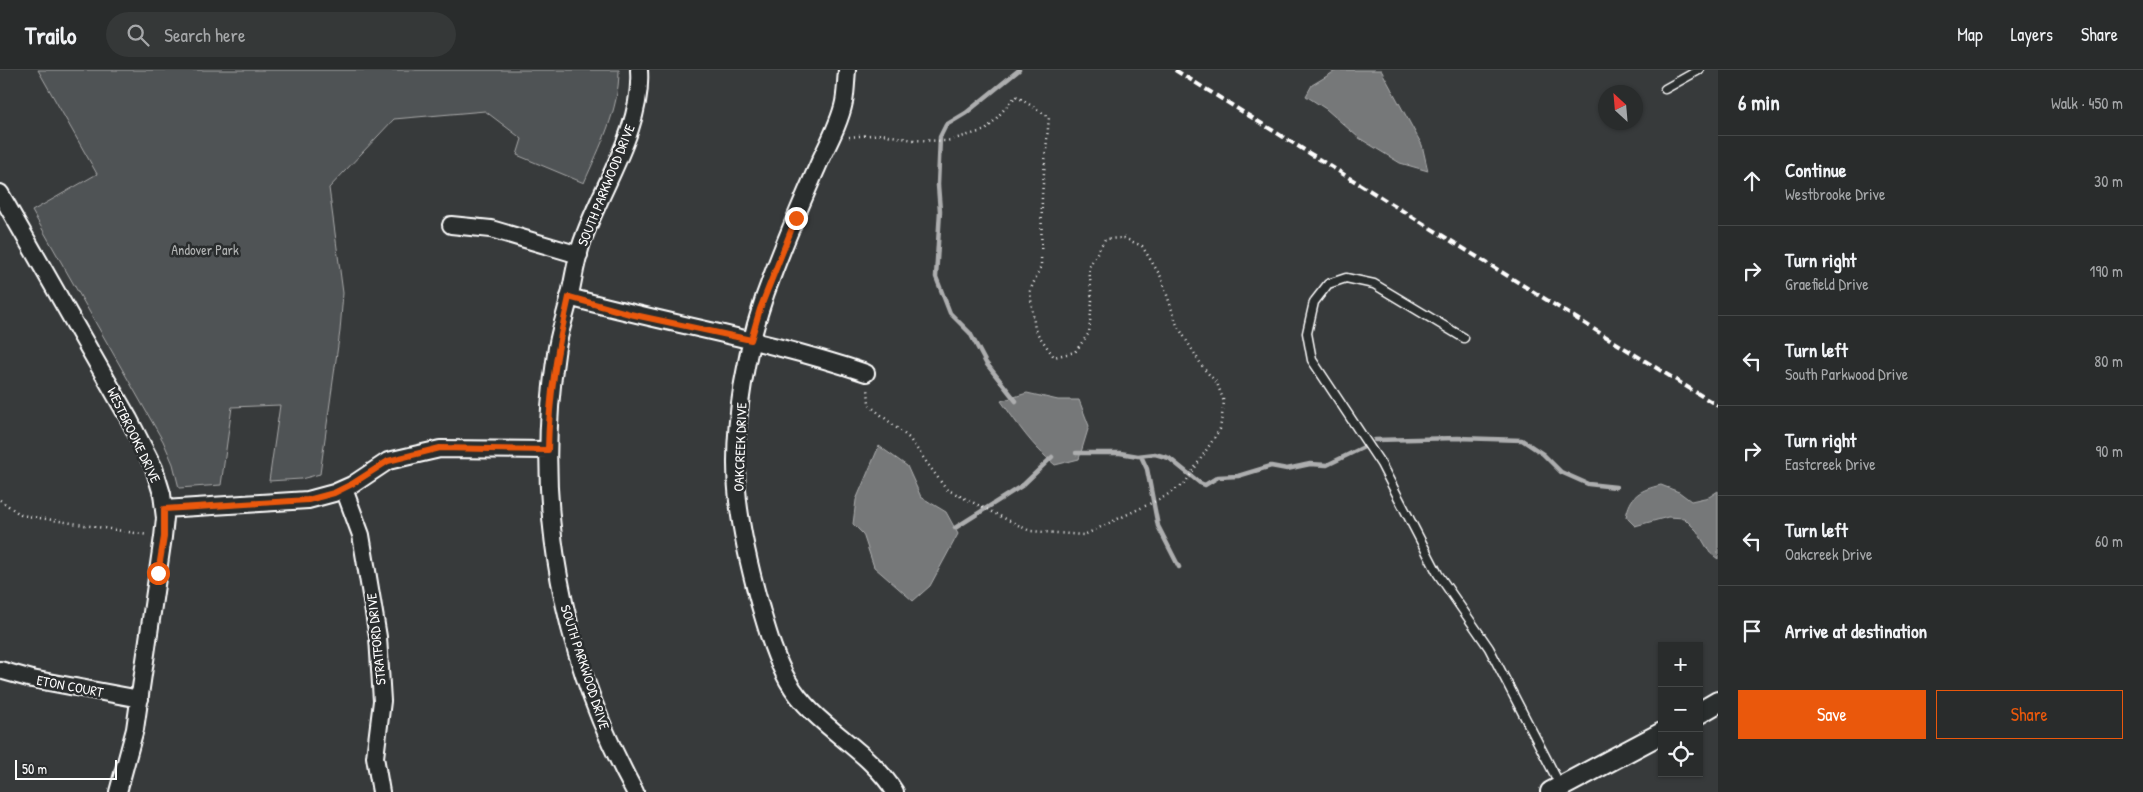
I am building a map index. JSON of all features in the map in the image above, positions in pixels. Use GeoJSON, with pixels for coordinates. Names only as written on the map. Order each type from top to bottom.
{"type":"FeatureCollection","features":[{"type":"Feature","properties":{"kind":"street","name":"SOUTH PARKWOOD DRIVE"},"geometry":{"type":"LineString","coordinates":[[635,792],[603,728],[570,629],[555,560],[548,450],[556,352],[579,254],[584,237],[629,129],[638,101],[639,70]]}},
{"type":"Feature","properties":{"kind":"street","name":"OAKCREEK DRIVE"},"geometry":{"type":"LineString","coordinates":[[847,70],[840,115],[773,272],[751,340],[745,369],[738,433],[736,458],[738,499],[751,574],[776,659],[788,682],[798,696],[819,718],[852,745],[882,775],[895,792]]}},
{"type":"Feature","properties":{"kind":"street","name":"WESTBROOKE DRIVE"},"geometry":{"type":"LineString","coordinates":[[0,193],[129,419],[154,468],[162,494],[164,537],[135,729],[118,792]]}},
{"type":"Feature","properties":{"kind":"street"},"geometry":{"type":"LineString","coordinates":[[451,225],[491,230],[579,254]]}},
{"type":"Feature","properties":{"kind":"street"},"geometry":{"type":"LineString","coordinates":[[569,297],[630,314],[751,340],[866,373]]}},
{"type":"Feature","properties":{"kind":"street"},"geometry":{"type":"LineString","coordinates":[[164,509],[308,500],[334,493],[388,461],[440,448],[548,450]]}},
{"type":"Feature","properties":{"kind":"street","name":"STRATFORD DRIVE"},"geometry":{"type":"LineString","coordinates":[[344,488],[361,535],[378,637],[382,701],[375,757],[381,792]]}},
{"type":"Feature","properties":{"kind":"street","name":"ETON COURT"},"geometry":{"type":"LineString","coordinates":[[0,670],[32,679],[140,699]]}},
{"type":"Feature","properties":{"kind":"street"},"geometry":{"type":"LineString","coordinates":[[1703,710],[1718,702]]}},
{"type":"Feature","properties":{"kind":"street"},"geometry":{"type":"LineString","coordinates":[[1556,790],[1658,735]]}},
{"type":"Feature","properties":{"kind":"lane"},"geometry":{"type":"LineString","coordinates":[[1665,90],[1699,70]]}},
{"type":"Feature","properties":{"kind":"lane"},"geometry":{"type":"LineString","coordinates":[[1464,338],[1374,284],[1346,278],[1328,284],[1314,302],[1308,333],[1312,360],[1381,464],[1438,574],[1489,648],[1556,790]]}},
{"type":"Feature","properties":{"kind":"path"},"geometry":{"type":"LineString","coordinates":[[849,138],[882,134],[913,140],[948,141],[986,130],[1016,96],[1049,117],[1042,195],[1041,266],[1030,291],[1035,330],[1054,357],[1074,352],[1089,333],[1092,301],[1089,267],[1105,239],[1124,238],[1142,246],[1161,277],[1177,325],[1204,369],[1217,383],[1224,402],[1220,429],[1185,483],[1164,498],[1084,535],[1030,531],[946,489],[909,438],[869,405],[866,373]]}},
{"type":"Feature","properties":{"kind":"path"},"geometry":{"type":"LineString","coordinates":[[0,500],[21,514],[164,537]]}},
{"type":"Feature","properties":{"kind":"green space","name":"Andover Park"},"geometry":{"type":"Polygon","coordinates":[[[38,70],[619,70],[616,100],[608,128],[584,183],[517,155],[522,139],[485,111],[394,119],[329,188],[343,293],[340,331],[320,474],[301,479],[269,481],[280,405],[232,407],[221,485],[179,488],[173,464],[163,441],[32,211],[97,174],[38,70]]]}},
{"type":"Feature","properties":{"kind":"shaded area"},"geometry":{"type":"Polygon","coordinates":[[[1337,70],[1381,70],[1422,145],[1428,171],[1400,163],[1359,138],[1326,109],[1306,96],[1312,85],[1337,70]]]}},
{"type":"Feature","properties":{"kind":"shaded area"},"geometry":{"type":"Polygon","coordinates":[[[1027,393],[1058,400],[1079,400],[1089,426],[1079,459],[1055,465],[1032,443],[1001,401],[1027,393]]]}},
{"type":"Feature","properties":{"kind":"shaded area"},"geometry":{"type":"Polygon","coordinates":[[[879,446],[907,466],[921,497],[946,512],[958,534],[930,586],[913,601],[874,567],[863,534],[853,524],[856,500],[879,446]]]}},
{"type":"Feature","properties":{"kind":"shaded area"},"geometry":{"type":"Polygon","coordinates":[[[1661,485],[1679,492],[1691,501],[1709,497],[1718,491],[1718,559],[1710,553],[1697,531],[1684,518],[1668,517],[1635,526],[1626,517],[1630,503],[1637,495],[1647,489],[1661,485]]]}},
{"type":"Feature","properties":{"kind":"waterway"},"geometry":{"type":"LineString","coordinates":[[1016,401],[986,363],[970,333],[950,313],[936,277],[940,211],[938,185],[940,137],[946,125],[966,113],[1019,70]]}},
{"type":"Feature","properties":{"kind":"waterway"},"geometry":{"type":"LineString","coordinates":[[1375,440],[1458,438],[1522,440],[1543,454],[1561,472],[1588,484],[1616,487]]}},
{"type":"Feature","properties":{"kind":"waterway"},"geometry":{"type":"LineString","coordinates":[[1076,453],[1120,453],[1138,456],[1155,454],[1169,458],[1205,485],[1218,477],[1238,476],[1271,466],[1287,469],[1310,464],[1327,465],[1364,447]]}},
{"type":"Feature","properties":{"kind":"waterway"},"geometry":{"type":"LineString","coordinates":[[1141,456],[1147,469],[1158,526],[1179,567]]}},
{"type":"Feature","properties":{"kind":"waterway"},"geometry":{"type":"LineString","coordinates":[[955,528],[1023,485],[1052,457]]}},
{"type":"Feature","properties":{"kind":"railway"},"geometry":{"type":"LineString","coordinates":[[1175,70],[1718,406]]}},
{"type":"Feature","properties":{"kind":"route"},"geometry":{"type":"LineString","coordinates":[[158,573],[164,537],[164,509],[308,500],[334,493],[388,461],[440,448],[548,450],[548,426],[556,352],[569,297],[630,314],[751,340],[773,272],[796,218]]}}]}
